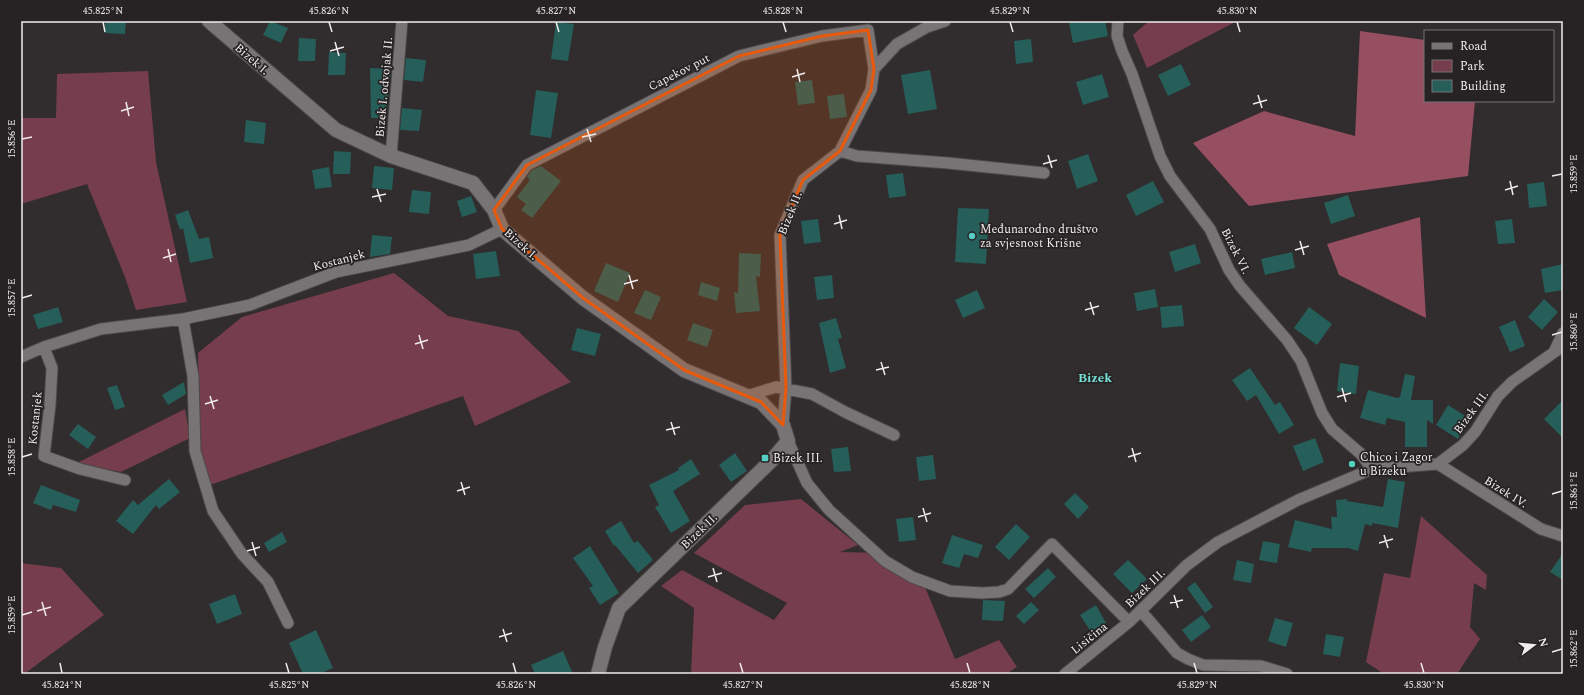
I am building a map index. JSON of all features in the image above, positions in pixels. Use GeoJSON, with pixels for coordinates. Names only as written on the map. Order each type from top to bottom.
{"type":"FeatureCollection","features":[{"type":"Feature","properties":{"kind":"street","name":"Bizek I."},"geometry":{"type":"LineString","coordinates":[[208,21],[336,130],[391,156],[473,184],[494,210],[502,229],[583,298],[684,370],[761,402],[783,425]]}},
{"type":"Feature","properties":{"kind":"street","name":"Bizek I. odvojak II."},"geometry":{"type":"LineString","coordinates":[[391,156],[402,21]]}},
{"type":"Feature","properties":{"kind":"street"},"geometry":{"type":"LineString","coordinates":[[874,69],[897,44],[927,27],[946,21]]}},
{"type":"Feature","properties":{"kind":"street","name":"Bizek VI."},"geometry":{"type":"LineString","coordinates":[[1118,21],[1117,36],[1122,51],[1132,74],[1160,156],[1170,176],[1210,229],[1229,270],[1240,286],[1287,340],[1301,361],[1322,413],[1332,429],[1360,454],[1372,469]]}},
{"type":"Feature","properties":{"kind":"street","name":"Capekov put"},"geometry":{"type":"LineString","coordinates":[[494,210],[527,166],[740,56],[868,25],[874,69]]}},
{"type":"Feature","properties":{"kind":"street","name":"Bizek II."},"geometry":{"type":"LineString","coordinates":[[598,674],[604,647],[619,608],[772,460],[788,441],[783,425],[786,388],[780,235],[803,180],[840,152],[871,90],[874,69]]}},
{"type":"Feature","properties":{"kind":"street"},"geometry":{"type":"LineString","coordinates":[[840,152],[858,156],[948,163],[1044,173]]}},
{"type":"Feature","properties":{"kind":"street","name":"Kostanjek"},"geometry":{"type":"LineString","coordinates":[[21,357],[44,347],[100,329],[183,319],[250,305],[336,272],[469,245],[502,229]]}},
{"type":"Feature","properties":{"kind":"street"},"geometry":{"type":"LineString","coordinates":[[183,319],[193,376],[195,450],[213,512],[242,554],[268,582],[288,623]]}},
{"type":"Feature","properties":{"kind":"street"},"geometry":{"type":"LineString","coordinates":[[1553,354],[1563,333]]}},
{"type":"Feature","properties":{"kind":"street","name":"Bizek III."},"geometry":{"type":"LineString","coordinates":[[788,441],[807,483],[829,510],[885,561],[912,577],[950,591],[999,592],[1008,589],[1052,544],[1129,622],[1187,565],[1218,542],[1298,500],[1372,469],[1438,464],[1464,445],[1475,432],[1498,396],[1512,382],[1563,346]]}},
{"type":"Feature","properties":{"kind":"street","name":"Kostanjek"},"geometry":{"type":"LineString","coordinates":[[44,347],[52,368],[50,405],[44,456],[80,469],[125,480]]}},
{"type":"Feature","properties":{"kind":"street"},"geometry":{"type":"LineString","coordinates":[[747,396],[776,387],[812,394],[845,412],[894,435]]}},
{"type":"Feature","properties":{"kind":"street","name":"Bizek IV."},"geometry":{"type":"LineString","coordinates":[[1438,464],[1541,529],[1563,536]]}},
{"type":"Feature","properties":{"kind":"street"},"geometry":{"type":"LineString","coordinates":[[1141,611],[1177,653],[1188,659],[1203,665],[1261,666],[1287,674]]}},
{"type":"Feature","properties":{"kind":"street","name":"Lisičina"},"geometry":{"type":"LineString","coordinates":[[1065,674],[1129,622]]}},
{"type":"Feature","properties":{"kind":"highlighted area"},"geometry":{"type":"Polygon","coordinates":[[[868,30],[874,69],[871,90],[840,151],[803,180],[780,235],[786,388],[783,425],[761,402],[684,370],[583,298],[502,229],[494,210],[527,165],[739,56],[822,36],[868,30]]]}},
{"type":"Feature","properties":{"kind":"green space"},"geometry":{"type":"Polygon","coordinates":[[[1149,21],[1237,21],[1147,68],[1133,35],[1149,21]]]}},
{"type":"Feature","properties":{"kind":"green space"},"geometry":{"type":"Polygon","coordinates":[[[148,71],[156,162],[187,302],[136,310],[125,277],[87,184],[21,204],[21,118],[56,118],[57,74],[148,71]]]}},
{"type":"Feature","properties":{"kind":"green space"},"geometry":{"type":"Polygon","coordinates":[[[394,273],[448,316],[518,331],[571,382],[475,426],[463,396],[210,485],[200,445],[198,353],[242,317],[394,273]]]}},
{"type":"Feature","properties":{"kind":"green space"},"geometry":{"type":"Polygon","coordinates":[[[185,409],[190,438],[121,472],[77,463],[185,409]]]}},
{"type":"Feature","properties":{"kind":"green space"},"geometry":{"type":"Polygon","coordinates":[[[801,499],[858,545],[840,552],[879,553],[922,580],[955,659],[999,640],[1017,667],[1006,674],[691,674],[694,608],[661,586],[682,570],[774,620],[787,603],[694,553],[745,505],[801,499]]]}},
{"type":"Feature","properties":{"kind":"green space"},"geometry":{"type":"Polygon","coordinates":[[[1421,516],[1487,575],[1486,590],[1474,583],[1470,627],[1480,639],[1457,674],[1384,674],[1366,662],[1384,573],[1410,578],[1421,516]]]}},
{"type":"Feature","properties":{"kind":"green space"},"geometry":{"type":"Polygon","coordinates":[[[21,563],[61,568],[104,615],[24,674],[21,674],[21,563]]]}},
{"type":"Feature","properties":{"kind":"shaded area"},"geometry":{"type":"Polygon","coordinates":[[[1360,31],[1424,40],[1424,102],[1475,102],[1468,176],[1249,206],[1193,143],[1264,111],[1355,136],[1360,31]]]}},
{"type":"Feature","properties":{"kind":"shaded area"},"geometry":{"type":"Polygon","coordinates":[[[1420,217],[1426,318],[1339,275],[1327,244],[1420,217]]]}},
{"type":"Feature","properties":{"kind":"building"},"geometry":{"type":"Polygon","coordinates":[[[105,21],[126,21],[125,34],[105,33],[105,21]]]}},
{"type":"Feature","properties":{"kind":"building"},"geometry":{"type":"Polygon","coordinates":[[[270,21],[288,28],[281,43],[263,35],[270,21]]]}},
{"type":"Feature","properties":{"kind":"building"},"geometry":{"type":"Polygon","coordinates":[[[1079,21],[1105,21],[1108,36],[1073,43],[1069,23],[1079,21]]]}},
{"type":"Feature","properties":{"kind":"building"},"geometry":{"type":"Polygon","coordinates":[[[556,22],[574,24],[568,61],[551,59],[556,22]]]}},
{"type":"Feature","properties":{"kind":"building"},"geometry":{"type":"Polygon","coordinates":[[[299,38],[316,39],[315,61],[298,61],[299,38]]]}},
{"type":"Feature","properties":{"kind":"building"},"geometry":{"type":"Polygon","coordinates":[[[1031,39],[1033,62],[1016,64],[1014,41],[1031,39]]]}},
{"type":"Feature","properties":{"kind":"building"},"geometry":{"type":"Polygon","coordinates":[[[329,52],[346,53],[345,75],[328,75],[329,52]]]}},
{"type":"Feature","properties":{"kind":"building"},"geometry":{"type":"Polygon","coordinates":[[[406,58],[426,60],[423,82],[404,80],[406,58]]]}},
{"type":"Feature","properties":{"kind":"building"},"geometry":{"type":"Polygon","coordinates":[[[1181,64],[1191,85],[1168,96],[1158,75],[1181,64]]]}},
{"type":"Feature","properties":{"kind":"building"},"geometry":{"type":"Polygon","coordinates":[[[370,68],[391,69],[389,78],[387,118],[371,118],[370,68]]]}},
{"type":"Feature","properties":{"kind":"building"},"geometry":{"type":"Polygon","coordinates":[[[930,70],[937,109],[908,114],[901,75],[930,70]]]}},
{"type":"Feature","properties":{"kind":"building"},"geometry":{"type":"Polygon","coordinates":[[[1102,74],[1109,97],[1083,105],[1076,82],[1102,74]]]}},
{"type":"Feature","properties":{"kind":"building"},"geometry":{"type":"Polygon","coordinates":[[[812,80],[815,103],[798,105],[795,82],[812,80]]]}},
{"type":"Feature","properties":{"kind":"building"},"geometry":{"type":"Polygon","coordinates":[[[536,90],[558,93],[551,138],[530,135],[536,90]]]}},
{"type":"Feature","properties":{"kind":"building"},"geometry":{"type":"Polygon","coordinates":[[[844,94],[847,117],[830,119],[827,96],[844,94]]]}},
{"type":"Feature","properties":{"kind":"building"},"geometry":{"type":"Polygon","coordinates":[[[402,108],[422,110],[419,131],[400,130],[402,108]]]}},
{"type":"Feature","properties":{"kind":"building"},"geometry":{"type":"Polygon","coordinates":[[[246,120],[266,123],[264,144],[244,142],[246,120]]]}},
{"type":"Feature","properties":{"kind":"building"},"geometry":{"type":"Polygon","coordinates":[[[334,151],[351,152],[350,174],[333,174],[334,151]]]}},
{"type":"Feature","properties":{"kind":"building"},"geometry":{"type":"Polygon","coordinates":[[[1088,154],[1098,181],[1077,189],[1068,161],[1088,154]]]}},
{"type":"Feature","properties":{"kind":"building"},"geometry":{"type":"Polygon","coordinates":[[[374,166],[394,168],[392,190],[372,188],[374,166]]]}},
{"type":"Feature","properties":{"kind":"building"},"geometry":{"type":"Polygon","coordinates":[[[541,166],[561,181],[532,218],[521,210],[526,204],[517,197],[530,180],[527,177],[532,170],[541,166]]]}},
{"type":"Feature","properties":{"kind":"building"},"geometry":{"type":"Polygon","coordinates":[[[329,167],[332,187],[315,189],[312,170],[329,167]]]}},
{"type":"Feature","properties":{"kind":"building"},"geometry":{"type":"Polygon","coordinates":[[[903,173],[906,196],[889,198],[886,175],[903,173]]]}},
{"type":"Feature","properties":{"kind":"building"},"geometry":{"type":"Polygon","coordinates":[[[1153,181],[1164,202],[1136,216],[1126,195],[1153,181]]]}},
{"type":"Feature","properties":{"kind":"building"},"geometry":{"type":"Polygon","coordinates":[[[1544,182],[1547,206],[1529,208],[1527,184],[1544,182]]]}},
{"type":"Feature","properties":{"kind":"building"},"geometry":{"type":"Polygon","coordinates":[[[412,190],[431,192],[429,214],[409,212],[412,190]]]}},
{"type":"Feature","properties":{"kind":"building"},"geometry":{"type":"Polygon","coordinates":[[[1348,195],[1355,216],[1331,224],[1324,203],[1348,195]]]}},
{"type":"Feature","properties":{"kind":"building"},"geometry":{"type":"Polygon","coordinates":[[[471,196],[477,212],[462,217],[457,201],[471,196]]]}},
{"type":"Feature","properties":{"kind":"building","name":"Međunarodno društvo za svjesnost Krišne"},"geometry":{"type":"Polygon","coordinates":[[[958,208],[989,209],[986,264],[955,262],[958,208]]]}},
{"type":"Feature","properties":{"kind":"building"},"geometry":{"type":"Polygon","coordinates":[[[188,210],[199,239],[209,237],[213,258],[190,263],[183,228],[180,230],[175,215],[188,210]]]}},
{"type":"Feature","properties":{"kind":"building"},"geometry":{"type":"Polygon","coordinates":[[[818,219],[821,242],[804,244],[801,221],[818,219]]]}},
{"type":"Feature","properties":{"kind":"building"},"geometry":{"type":"Polygon","coordinates":[[[1512,219],[1515,243],[1498,244],[1495,221],[1512,219]]]}},
{"type":"Feature","properties":{"kind":"building"},"geometry":{"type":"Polygon","coordinates":[[[372,235],[392,237],[390,254],[370,257],[372,235]]]}},
{"type":"Feature","properties":{"kind":"building"},"geometry":{"type":"Polygon","coordinates":[[[1195,244],[1201,263],[1175,272],[1169,252],[1195,244]]]}},
{"type":"Feature","properties":{"kind":"building"},"geometry":{"type":"Polygon","coordinates":[[[496,251],[500,276],[476,279],[473,254],[496,251]]]}},
{"type":"Feature","properties":{"kind":"building"},"geometry":{"type":"Polygon","coordinates":[[[1292,252],[1295,268],[1265,275],[1261,259],[1292,252]]]}},
{"type":"Feature","properties":{"kind":"building"},"geometry":{"type":"Polygon","coordinates":[[[739,253],[761,254],[760,277],[756,276],[760,311],[736,313],[734,292],[738,293],[739,253]]]}},
{"type":"Feature","properties":{"kind":"building"},"geometry":{"type":"Polygon","coordinates":[[[606,263],[630,273],[618,302],[594,291],[606,263]]]}},
{"type":"Feature","properties":{"kind":"building"},"geometry":{"type":"Polygon","coordinates":[[[1563,264],[1563,290],[1545,293],[1541,269],[1563,264]]]}},
{"type":"Feature","properties":{"kind":"building"},"geometry":{"type":"Polygon","coordinates":[[[832,275],[834,298],[817,300],[814,277],[832,275]]]}},
{"type":"Feature","properties":{"kind":"building"},"geometry":{"type":"Polygon","coordinates":[[[701,282],[720,288],[717,301],[698,295],[701,282]]]}},
{"type":"Feature","properties":{"kind":"building"},"geometry":{"type":"Polygon","coordinates":[[[1155,289],[1158,307],[1137,311],[1134,293],[1155,289]]]}},
{"type":"Feature","properties":{"kind":"building"},"geometry":{"type":"Polygon","coordinates":[[[645,290],[661,297],[651,320],[634,313],[645,290]]]}},
{"type":"Feature","properties":{"kind":"building"},"geometry":{"type":"Polygon","coordinates":[[[977,290],[985,308],[963,318],[955,300],[977,290]]]}},
{"type":"Feature","properties":{"kind":"building"},"geometry":{"type":"Polygon","coordinates":[[[1544,299],[1558,312],[1542,330],[1528,317],[1544,299]]]}},
{"type":"Feature","properties":{"kind":"building"},"geometry":{"type":"Polygon","coordinates":[[[1182,305],[1184,326],[1162,328],[1160,307],[1182,305]]]}},
{"type":"Feature","properties":{"kind":"building"},"geometry":{"type":"Polygon","coordinates":[[[58,307],[63,322],[38,329],[33,315],[58,307]]]}},
{"type":"Feature","properties":{"kind":"building"},"geometry":{"type":"Polygon","coordinates":[[[1309,307],[1332,324],[1317,345],[1294,328],[1309,307]]]}},
{"type":"Feature","properties":{"kind":"building"},"geometry":{"type":"Polygon","coordinates":[[[836,318],[842,338],[838,339],[846,368],[830,373],[819,323],[836,318]]]}},
{"type":"Feature","properties":{"kind":"building"},"geometry":{"type":"Polygon","coordinates":[[[1515,320],[1525,346],[1510,352],[1499,327],[1515,320]]]}},
{"type":"Feature","properties":{"kind":"building"},"geometry":{"type":"Polygon","coordinates":[[[693,323],[713,330],[707,347],[687,340],[693,323]]]}},
{"type":"Feature","properties":{"kind":"building"},"geometry":{"type":"Polygon","coordinates":[[[577,328],[601,334],[595,356],[571,350],[577,328]]]}},
{"type":"Feature","properties":{"kind":"building"},"geometry":{"type":"Polygon","coordinates":[[[1340,363],[1359,366],[1356,394],[1337,391],[1340,363]]]}},
{"type":"Feature","properties":{"kind":"building"},"geometry":{"type":"Polygon","coordinates":[[[1250,368],[1275,405],[1280,402],[1294,425],[1279,434],[1256,395],[1247,401],[1232,380],[1250,368]]]}},
{"type":"Feature","properties":{"kind":"building"},"geometry":{"type":"Polygon","coordinates":[[[1405,374],[1415,376],[1411,400],[1433,400],[1433,424],[1427,420],[1427,447],[1405,447],[1405,422],[1387,418],[1385,425],[1360,418],[1368,390],[1397,398],[1400,397],[1405,374]]]}},
{"type":"Feature","properties":{"kind":"building"},"geometry":{"type":"Polygon","coordinates":[[[184,382],[186,394],[168,405],[162,395],[184,382]]]}},
{"type":"Feature","properties":{"kind":"building"},"geometry":{"type":"Polygon","coordinates":[[[117,385],[125,407],[115,410],[107,388],[117,385]]]}},
{"type":"Feature","properties":{"kind":"building"},"geometry":{"type":"Polygon","coordinates":[[[1563,400],[1563,438],[1544,419],[1563,400]]]}},
{"type":"Feature","properties":{"kind":"building"},"geometry":{"type":"Polygon","coordinates":[[[1448,405],[1470,419],[1458,439],[1436,425],[1448,405]]]}},
{"type":"Feature","properties":{"kind":"building"},"geometry":{"type":"Polygon","coordinates":[[[78,424],[96,437],[88,449],[69,435],[78,424]]]}},
{"type":"Feature","properties":{"kind":"building"},"geometry":{"type":"Polygon","coordinates":[[[1315,438],[1324,462],[1303,471],[1293,446],[1315,438]]]}},
{"type":"Feature","properties":{"kind":"building"},"geometry":{"type":"Polygon","coordinates":[[[848,447],[851,471],[834,472],[831,449],[848,447]]]}},
{"type":"Feature","properties":{"kind":"building"},"geometry":{"type":"Polygon","coordinates":[[[735,453],[747,471],[731,482],[719,465],[735,453]]]}},
{"type":"Feature","properties":{"kind":"building"},"geometry":{"type":"Polygon","coordinates":[[[933,455],[936,479],[919,481],[916,457],[933,455]]]}},
{"type":"Feature","properties":{"kind":"building"},"geometry":{"type":"Polygon","coordinates":[[[691,459],[700,474],[673,491],[690,521],[671,533],[655,507],[659,505],[649,485],[679,470],[678,468],[691,459]]]}},
{"type":"Feature","properties":{"kind":"building"},"geometry":{"type":"Polygon","coordinates":[[[169,479],[180,492],[159,509],[156,505],[133,534],[116,521],[133,500],[138,505],[169,479]]]}},
{"type":"Feature","properties":{"kind":"building"},"geometry":{"type":"Polygon","coordinates":[[[1388,479],[1405,482],[1398,528],[1372,523],[1372,526],[1365,524],[1358,551],[1348,548],[1312,548],[1311,552],[1288,547],[1295,520],[1332,529],[1331,517],[1337,517],[1336,500],[1347,499],[1347,501],[1383,507],[1388,479]]]}},
{"type":"Feature","properties":{"kind":"building"},"geometry":{"type":"Polygon","coordinates":[[[41,485],[80,500],[76,512],[53,505],[51,510],[33,503],[41,485]]]}},
{"type":"Feature","properties":{"kind":"building"},"geometry":{"type":"Polygon","coordinates":[[[1075,493],[1089,507],[1078,519],[1064,504],[1075,493]]]}},
{"type":"Feature","properties":{"kind":"building"},"geometry":{"type":"Polygon","coordinates":[[[913,517],[916,540],[899,542],[896,519],[913,517]]]}},
{"type":"Feature","properties":{"kind":"building"},"geometry":{"type":"Polygon","coordinates":[[[621,521],[634,543],[638,541],[653,560],[638,573],[615,545],[614,546],[605,531],[621,521]]]}},
{"type":"Feature","properties":{"kind":"building"},"geometry":{"type":"Polygon","coordinates":[[[1016,524],[1030,537],[1009,560],[995,547],[1016,524]]]}},
{"type":"Feature","properties":{"kind":"building"},"geometry":{"type":"Polygon","coordinates":[[[282,532],[287,542],[269,552],[264,543],[282,532]]]}},
{"type":"Feature","properties":{"kind":"building"},"geometry":{"type":"Polygon","coordinates":[[[952,535],[983,545],[978,558],[964,554],[959,568],[942,563],[952,535]]]}},
{"type":"Feature","properties":{"kind":"building"},"geometry":{"type":"Polygon","coordinates":[[[1263,541],[1280,544],[1277,563],[1259,560],[1263,541]]]}},
{"type":"Feature","properties":{"kind":"building"},"geometry":{"type":"Polygon","coordinates":[[[590,546],[619,593],[600,605],[589,588],[593,586],[573,558],[590,546]]]}},
{"type":"Feature","properties":{"kind":"building"},"geometry":{"type":"Polygon","coordinates":[[[1563,553],[1563,580],[1550,572],[1563,553]]]}},
{"type":"Feature","properties":{"kind":"building"},"geometry":{"type":"Polygon","coordinates":[[[1128,560],[1147,579],[1132,593],[1113,574],[1128,560]]]}},
{"type":"Feature","properties":{"kind":"building"},"geometry":{"type":"Polygon","coordinates":[[[1237,560],[1254,564],[1251,583],[1233,580],[1237,560]]]}},
{"type":"Feature","properties":{"kind":"building"},"geometry":{"type":"Polygon","coordinates":[[[1048,568],[1056,577],[1034,598],[1025,589],[1048,568]]]}},
{"type":"Feature","properties":{"kind":"building"},"geometry":{"type":"Polygon","coordinates":[[[1195,582],[1213,607],[1205,613],[1187,588],[1195,582]]]}},
{"type":"Feature","properties":{"kind":"building"},"geometry":{"type":"Polygon","coordinates":[[[235,594],[242,614],[217,624],[209,604],[235,594]]]}},
{"type":"Feature","properties":{"kind":"building"},"geometry":{"type":"Polygon","coordinates":[[[983,600],[1005,601],[1003,621],[982,620],[983,600]]]}},
{"type":"Feature","properties":{"kind":"building"},"geometry":{"type":"Polygon","coordinates":[[[1031,602],[1039,610],[1024,624],[1016,616],[1031,602]]]}},
{"type":"Feature","properties":{"kind":"building"},"geometry":{"type":"Polygon","coordinates":[[[1096,605],[1106,623],[1091,632],[1080,615],[1096,605]]]}},
{"type":"Feature","properties":{"kind":"building"},"geometry":{"type":"Polygon","coordinates":[[[1202,615],[1211,627],[1191,642],[1182,630],[1202,615]]]}},
{"type":"Feature","properties":{"kind":"building"},"geometry":{"type":"Polygon","coordinates":[[[1275,618],[1293,623],[1286,647],[1268,641],[1275,618]]]}},
{"type":"Feature","properties":{"kind":"building"},"geometry":{"type":"Polygon","coordinates":[[[316,630],[333,668],[319,674],[303,674],[289,643],[316,630]]]}},
{"type":"Feature","properties":{"kind":"building"},"geometry":{"type":"Polygon","coordinates":[[[1326,634],[1344,637],[1340,657],[1323,654],[1326,634]]]}},
{"type":"Feature","properties":{"kind":"building"},"geometry":{"type":"Polygon","coordinates":[[[563,651],[573,674],[535,674],[531,665],[563,651]]]}},
{"type":"Feature","properties":{"kind":"place","name":"Međunarodno društvo za svjesnost Krišne"},"geometry":{"type":"Point","coordinates":[972,236]}},
{"type":"Feature","properties":{"kind":"place","name":"Bizek III."},"geometry":{"type":"Point","coordinates":[765,458]}},
{"type":"Feature","properties":{"kind":"place","name":"Chico i Zagor u Bizeku"},"geometry":{"type":"Point","coordinates":[1352,464]}},
{"type":"Feature","properties":{"kind":"district","name":"Bizek"},"geometry":{"type":"Point","coordinates":[1095,377]}}]}
